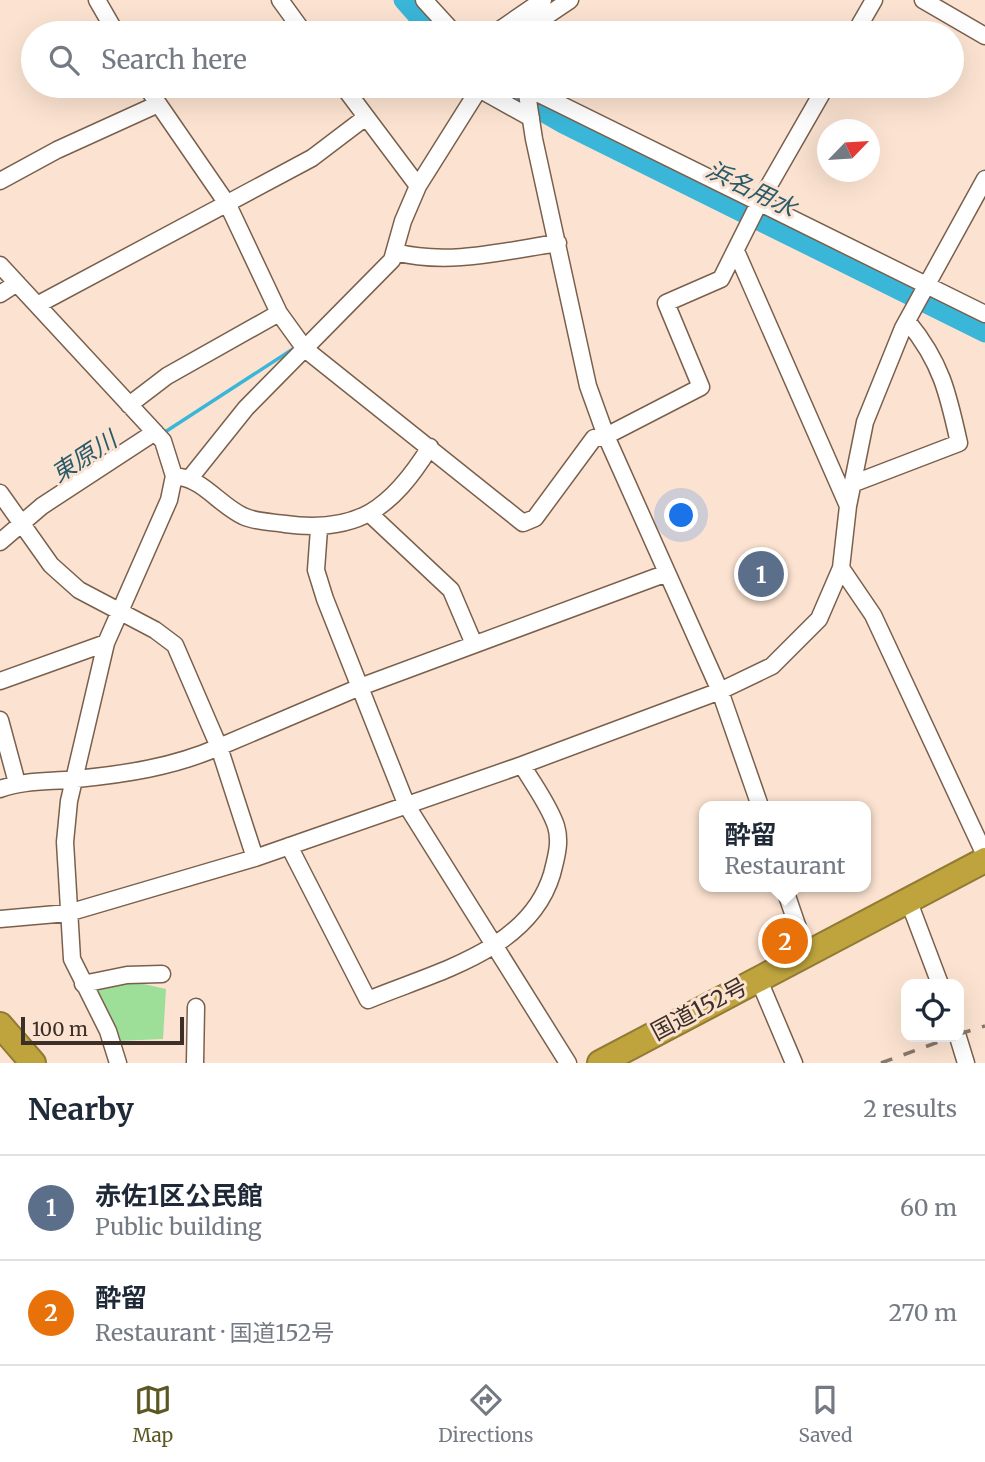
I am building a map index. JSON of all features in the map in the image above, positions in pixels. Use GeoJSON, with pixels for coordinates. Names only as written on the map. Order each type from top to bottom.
{"type":"FeatureCollection","features":[{"type":"Feature","properties":{"kind":"highway","name":"国道152号"},"geometry":{"type":"LineString","coordinates":[[600,1063],[985,860]]}},
{"type":"Feature","properties":{"kind":"highway"},"geometry":{"type":"LineString","coordinates":[[0,1025],[33,1063]]}},
{"type":"Feature","properties":{"kind":"highway"},"geometry":{"type":"LineString","coordinates":[[0,1051],[11,1063]]}},
{"type":"Feature","properties":{"kind":"street"},"geometry":{"type":"LineString","coordinates":[[97,0],[109,21]]}},
{"type":"Feature","properties":{"kind":"street"},"geometry":{"type":"LineString","coordinates":[[280,0],[295,21]]}},
{"type":"Feature","properties":{"kind":"street"},"geometry":{"type":"LineString","coordinates":[[424,0],[443,21]]}},
{"type":"Feature","properties":{"kind":"street"},"geometry":{"type":"LineString","coordinates":[[512,21],[543,0]]}},
{"type":"Feature","properties":{"kind":"street"},"geometry":{"type":"LineString","coordinates":[[539,21],[570,0]]}},
{"type":"Feature","properties":{"kind":"street"},"geometry":{"type":"LineString","coordinates":[[862,21],[874,0]]}},
{"type":"Feature","properties":{"kind":"street"},"geometry":{"type":"LineString","coordinates":[[923,0],[942,4],[985,36]]}},
{"type":"Feature","properties":{"kind":"street"},"geometry":{"type":"LineString","coordinates":[[152,98],[228,205],[279,313],[305,349],[523,523],[535,518],[589,442],[606,436],[701,387],[666,303],[721,279],[818,98]]}},
{"type":"Feature","properties":{"kind":"street"},"geometry":{"type":"LineString","coordinates":[[352,98],[418,186]]}},
{"type":"Feature","properties":{"kind":"street"},"geometry":{"type":"LineString","coordinates":[[118,1063],[108,1031],[72,959],[65,842],[74,779],[106,643],[169,500],[182,477],[246,408],[377,279],[396,252],[403,221],[418,186],[473,98]]}},
{"type":"Feature","properties":{"kind":"street"},"geometry":{"type":"LineString","coordinates":[[495,98],[531,118]]}},
{"type":"Feature","properties":{"kind":"street"},"geometry":{"type":"LineString","coordinates":[[526,98],[588,386],[606,436],[720,691],[758,801]]}},
{"type":"Feature","properties":{"kind":"street"},"geometry":{"type":"LineString","coordinates":[[546,98],[925,287],[985,314]]}},
{"type":"Feature","properties":{"kind":"street"},"geometry":{"type":"LineString","coordinates":[[0,181],[57,150],[156,105]]}},
{"type":"Feature","properties":{"kind":"street"},"geometry":{"type":"LineString","coordinates":[[37,305],[312,158],[366,117]]}},
{"type":"Feature","properties":{"kind":"street"},"geometry":{"type":"LineString","coordinates":[[0,919],[68,913],[255,858],[522,765],[760,674],[794,648],[820,619],[841,568],[848,506],[865,422],[925,287],[985,179]]}},
{"type":"Feature","properties":{"kind":"street"},"geometry":{"type":"LineString","coordinates":[[396,252],[425,260],[558,243]]}},
{"type":"Feature","properties":{"kind":"street"},"geometry":{"type":"LineString","coordinates":[[736,251],[848,506]]}},
{"type":"Feature","properties":{"kind":"street"},"geometry":{"type":"LineString","coordinates":[[0,265],[163,441],[182,477],[246,518],[319,528],[370,514],[404,485],[430,447]]}},
{"type":"Feature","properties":{"kind":"street"},"geometry":{"type":"LineString","coordinates":[[0,294],[17,283]]}},
{"type":"Feature","properties":{"kind":"street"},"geometry":{"type":"LineString","coordinates":[[129,405],[167,376],[279,313]]}},
{"type":"Feature","properties":{"kind":"street"},"geometry":{"type":"LineString","coordinates":[[852,484],[959,443],[948,394],[931,350],[912,315]]}},
{"type":"Feature","properties":{"kind":"street"},"geometry":{"type":"LineString","coordinates":[[0,542],[42,506],[155,432]]}},
{"type":"Feature","properties":{"kind":"street"},"geometry":{"type":"LineString","coordinates":[[0,493],[51,565],[79,590],[155,629],[175,645],[219,747],[255,858]]}},
{"type":"Feature","properties":{"kind":"street"},"geometry":{"type":"LineString","coordinates":[[370,514],[451,590],[474,644]]}},
{"type":"Feature","properties":{"kind":"street"},"geometry":{"type":"LineString","coordinates":[[319,528],[316,570],[407,806],[568,1063]]}},
{"type":"Feature","properties":{"kind":"street"},"geometry":{"type":"LineString","coordinates":[[841,568],[883,635],[985,855]]}},
{"type":"Feature","properties":{"kind":"street"},"geometry":{"type":"LineString","coordinates":[[0,789],[17,783],[74,779],[183,762],[360,687],[667,573]]}},
{"type":"Feature","properties":{"kind":"street"},"geometry":{"type":"LineString","coordinates":[[0,681],[106,643]]}},
{"type":"Feature","properties":{"kind":"street"},"geometry":{"type":"LineString","coordinates":[[0,720],[17,783]]}},
{"type":"Feature","properties":{"kind":"street"},"geometry":{"type":"LineString","coordinates":[[289,846],[368,1000],[495,947],[537,910],[547,890],[558,850],[556,827],[522,765]]}},
{"type":"Feature","properties":{"kind":"street"},"geometry":{"type":"LineString","coordinates":[[787,892],[807,954]]}},
{"type":"Feature","properties":{"kind":"street"},"geometry":{"type":"LineString","coordinates":[[909,902],[938,979]]}},
{"type":"Feature","properties":{"kind":"street"},"geometry":{"type":"LineString","coordinates":[[83,984],[127,975],[162,974]]}},
{"type":"Feature","properties":{"kind":"street"},"geometry":{"type":"LineString","coordinates":[[758,978],[794,1063]]}},
{"type":"Feature","properties":{"kind":"street"},"geometry":{"type":"LineString","coordinates":[[195,1063],[196,1007]]}},
{"type":"Feature","properties":{"kind":"street"},"geometry":{"type":"LineString","coordinates":[[960,1042],[966,1063]]}},
{"type":"Feature","properties":{"kind":"green space"},"geometry":{"type":"Polygon","coordinates":[[[126,980],[166,989],[163,1039],[117,1041],[91,988],[126,980]]]}},
{"type":"Feature","properties":{"kind":"waterway"},"geometry":{"type":"LineString","coordinates":[[403,0],[421,21]]}},
{"type":"Feature","properties":{"kind":"waterway","name":"浜名用水"},"geometry":{"type":"LineString","coordinates":[[518,98],[563,124],[985,333]]}},
{"type":"Feature","properties":{"kind":"waterway"},"geometry":{"type":"LineString","coordinates":[[165,432],[296,347]]}},
{"type":"Feature","properties":{"kind":"railway"},"geometry":{"type":"LineString","coordinates":[[964,1032],[985,1026]]}},
{"type":"Feature","properties":{"kind":"railway"},"geometry":{"type":"LineString","coordinates":[[881,1063],[938,1042]]}},
{"type":"Feature","properties":{"kind":"place","name":"赤佐1区公民館"},"geometry":{"type":"Point","coordinates":[761,574]}},
{"type":"Feature","properties":{"kind":"place","name":"酔留"},"geometry":{"type":"Point","coordinates":[785,941]}},
{"type":"Feature","properties":{"kind":"water label","name":"東原川"},"geometry":{"type":"Point","coordinates":[84,457]}}]}
